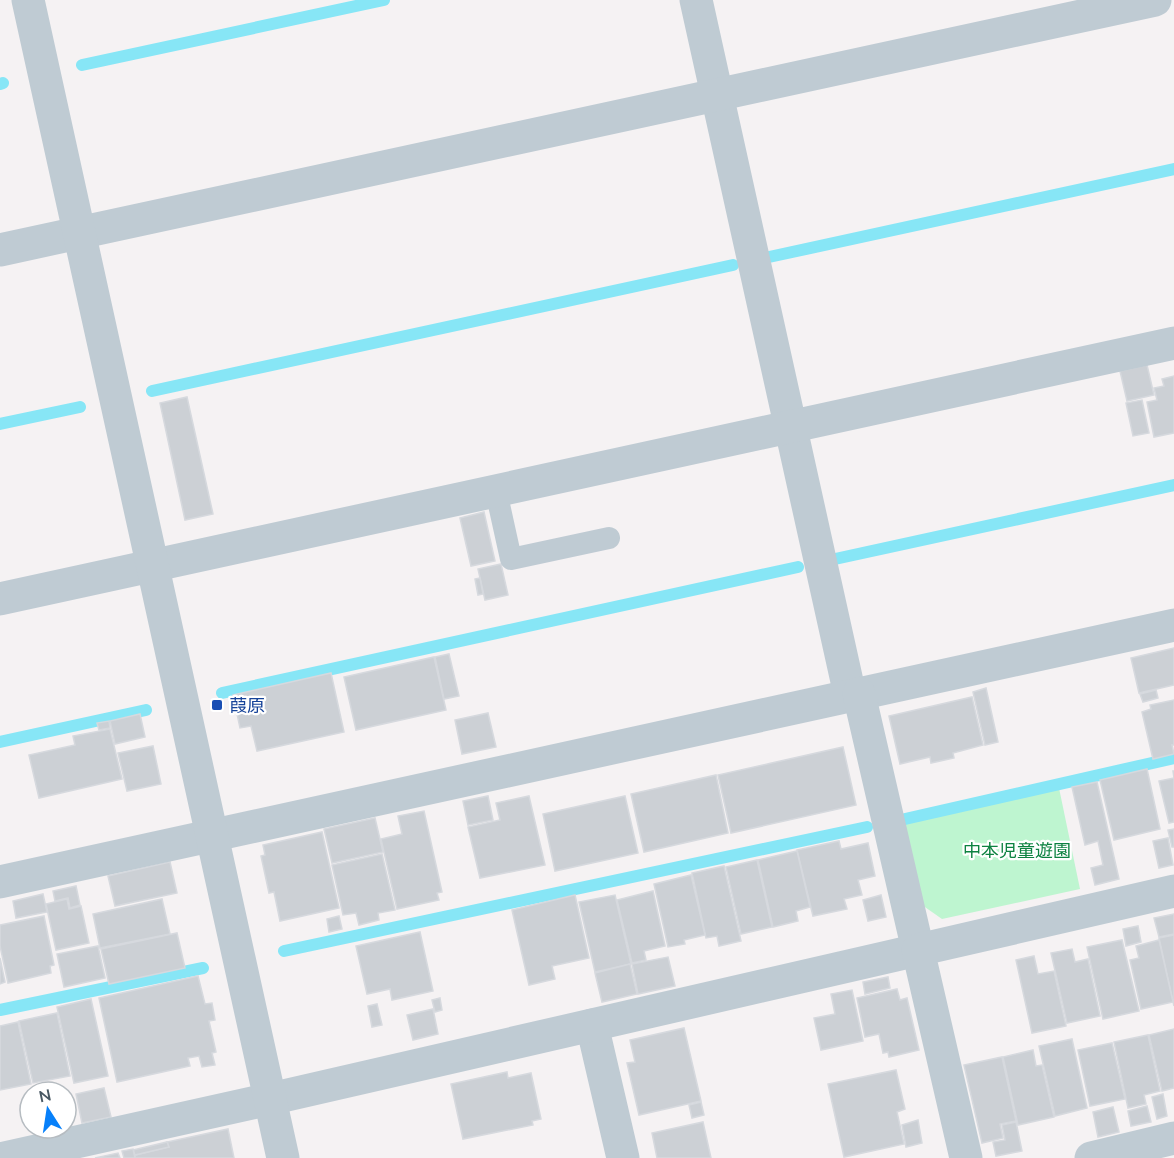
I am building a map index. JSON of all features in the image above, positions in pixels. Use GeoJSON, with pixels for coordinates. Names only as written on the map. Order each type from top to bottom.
{"type":"FeatureCollection","features":[{"type":"Feature","properties":{"kind":"street"},"geometry":{"type":"LineString","coordinates":[[28,0],[283,1158]]}},
{"type":"Feature","properties":{"kind":"street"},"geometry":{"type":"LineString","coordinates":[[696,0],[790,427],[918,950],[958,1156]]}},
{"type":"Feature","properties":{"kind":"street"},"geometry":{"type":"LineString","coordinates":[[0,250],[1155,0]]}},
{"type":"Feature","properties":{"kind":"street"},"geometry":{"type":"LineString","coordinates":[[0,599],[1174,343]]}},
{"type":"Feature","properties":{"kind":"street"},"geometry":{"type":"LineString","coordinates":[[0,882],[1174,624]]}},
{"type":"Feature","properties":{"kind":"street"},"geometry":{"type":"LineString","coordinates":[[4,1158],[1174,891]]}},
{"type":"Feature","properties":{"kind":"street"},"geometry":{"type":"LineString","coordinates":[[592,1025],[623,1158]]}},
{"type":"Feature","properties":{"kind":"street"},"geometry":{"type":"LineString","coordinates":[[1091,1158],[1174,1138]]}},
{"type":"Feature","properties":{"kind":"lane"},"geometry":{"type":"LineString","coordinates":[[496,490],[511,559],[609,538]]}},
{"type":"Feature","properties":{"kind":"green space","name":"中本児童遊園"},"geometry":{"type":"Polygon","coordinates":[[[1059,788],[1080,889],[942,919],[922,905],[904,822],[1059,788]]]}},
{"type":"Feature","properties":{"kind":"building"},"geometry":{"type":"Polygon","coordinates":[[[1147,365],[1154,395],[1127,401],[1120,371],[1147,365]]]}},
{"type":"Feature","properties":{"kind":"building"},"geometry":{"type":"Polygon","coordinates":[[[1174,376],[1174,433],[1154,437],[1147,402],[1157,400],[1154,388],[1164,386],[1162,379],[1174,376]]]}},
{"type":"Feature","properties":{"kind":"building"},"geometry":{"type":"Polygon","coordinates":[[[187,397],[213,514],[185,520],[160,403],[187,397]]]}},
{"type":"Feature","properties":{"kind":"building"},"geometry":{"type":"Polygon","coordinates":[[[1142,400],[1149,433],[1133,436],[1126,403],[1142,400]]]}},
{"type":"Feature","properties":{"kind":"building"},"geometry":{"type":"Polygon","coordinates":[[[484,512],[495,561],[471,566],[460,518],[484,512]]]}},
{"type":"Feature","properties":{"kind":"building"},"geometry":{"type":"Polygon","coordinates":[[[501,564],[508,595],[485,600],[478,569],[501,564]]]}},
{"type":"Feature","properties":{"kind":"building"},"geometry":{"type":"Polygon","coordinates":[[[480,578],[483,594],[478,595],[475,579],[480,578]]]}},
{"type":"Feature","properties":{"kind":"building"},"geometry":{"type":"Polygon","coordinates":[[[1174,648],[1174,685],[1139,693],[1131,658],[1174,648]]]}},
{"type":"Feature","properties":{"kind":"building"},"geometry":{"type":"Polygon","coordinates":[[[449,654],[459,696],[444,699],[435,657],[449,654]]]}},
{"type":"Feature","properties":{"kind":"building"},"geometry":{"type":"Polygon","coordinates":[[[434,657],[446,710],[356,730],[344,677],[434,657]]]}},
{"type":"Feature","properties":{"kind":"building"},"geometry":{"type":"Polygon","coordinates":[[[331,673],[344,732],[257,751],[251,726],[240,728],[233,695],[331,673]]]}},
{"type":"Feature","properties":{"kind":"building"},"geometry":{"type":"Polygon","coordinates":[[[986,688],[998,742],[985,745],[973,692],[986,688]]]}},
{"type":"Feature","properties":{"kind":"building"},"geometry":{"type":"Polygon","coordinates":[[[1156,690],[1158,698],[1143,702],[1140,694],[1156,690]]]}},
{"type":"Feature","properties":{"kind":"building"},"geometry":{"type":"Polygon","coordinates":[[[972,697],[983,745],[953,753],[954,758],[931,763],[930,757],[900,764],[889,716],[972,697]]]}},
{"type":"Feature","properties":{"kind":"building"},"geometry":{"type":"Polygon","coordinates":[[[1174,700],[1174,745],[1172,745],[1174,754],[1153,759],[1142,712],[1151,709],[1150,705],[1174,700]]]}},
{"type":"Feature","properties":{"kind":"building"},"geometry":{"type":"Polygon","coordinates":[[[488,713],[496,747],[462,754],[455,720],[488,713]]]}},
{"type":"Feature","properties":{"kind":"building"},"geometry":{"type":"Polygon","coordinates":[[[140,714],[145,737],[115,744],[110,721],[140,714]]]}},
{"type":"Feature","properties":{"kind":"building"},"geometry":{"type":"Polygon","coordinates":[[[109,721],[110,728],[99,730],[97,723],[109,721]]]}},
{"type":"Feature","properties":{"kind":"building"},"geometry":{"type":"Polygon","coordinates":[[[110,729],[122,779],[39,798],[29,755],[75,745],[73,736],[110,729]]]}},
{"type":"Feature","properties":{"kind":"building"},"geometry":{"type":"Polygon","coordinates":[[[153,746],[161,784],[127,791],[118,753],[153,746]]]}},
{"type":"Feature","properties":{"kind":"building"},"geometry":{"type":"Polygon","coordinates":[[[843,747],[856,805],[731,833],[718,775],[843,747]]]}},
{"type":"Feature","properties":{"kind":"building"},"geometry":{"type":"Polygon","coordinates":[[[1147,769],[1160,829],[1114,840],[1100,780],[1147,769]]]}},
{"type":"Feature","properties":{"kind":"building"},"geometry":{"type":"Polygon","coordinates":[[[716,775],[728,833],[644,852],[631,794],[716,775]]]}},
{"type":"Feature","properties":{"kind":"building"},"geometry":{"type":"Polygon","coordinates":[[[1174,778],[1174,822],[1169,823],[1159,781],[1174,778]]]}},
{"type":"Feature","properties":{"kind":"building"},"geometry":{"type":"Polygon","coordinates":[[[1097,782],[1119,879],[1095,885],[1091,868],[1103,865],[1098,841],[1085,845],[1072,787],[1097,782]]]}},
{"type":"Feature","properties":{"kind":"building"},"geometry":{"type":"Polygon","coordinates":[[[488,796],[493,820],[468,825],[463,801],[488,796]]]}},
{"type":"Feature","properties":{"kind":"building"},"geometry":{"type":"Polygon","coordinates":[[[529,796],[545,865],[480,878],[468,827],[500,820],[496,803],[529,796]]]}},
{"type":"Feature","properties":{"kind":"building"},"geometry":{"type":"Polygon","coordinates":[[[625,796],[638,853],[555,871],[543,814],[625,796]]]}},
{"type":"Feature","properties":{"kind":"building"},"geometry":{"type":"Polygon","coordinates":[[[424,811],[442,892],[437,893],[439,900],[397,909],[381,839],[402,834],[398,816],[424,811]]]}},
{"type":"Feature","properties":{"kind":"building"},"geometry":{"type":"Polygon","coordinates":[[[375,818],[383,852],[332,863],[324,829],[375,818]]]}},
{"type":"Feature","properties":{"kind":"building"},"geometry":{"type":"Polygon","coordinates":[[[1174,829],[1174,847],[1172,847],[1168,830],[1174,829]]]}},
{"type":"Feature","properties":{"kind":"building"},"geometry":{"type":"Polygon","coordinates":[[[322,832],[339,908],[280,921],[274,892],[269,893],[261,856],[265,855],[263,845],[322,832]]]}},
{"type":"Feature","properties":{"kind":"building"},"geometry":{"type":"Polygon","coordinates":[[[1168,838],[1173,865],[1159,868],[1153,841],[1168,838]]]}},
{"type":"Feature","properties":{"kind":"building"},"geometry":{"type":"Polygon","coordinates":[[[839,841],[841,849],[868,843],[875,876],[858,880],[862,895],[844,899],[847,909],[813,916],[797,850],[839,841]]]}},
{"type":"Feature","properties":{"kind":"building"},"geometry":{"type":"Polygon","coordinates":[[[797,851],[810,907],[796,911],[798,921],[773,927],[758,860],[797,851]]]}},
{"type":"Feature","properties":{"kind":"building"},"geometry":{"type":"Polygon","coordinates":[[[382,854],[395,910],[378,913],[379,920],[359,925],[356,913],[343,915],[332,865],[382,854]]]}},
{"type":"Feature","properties":{"kind":"building"},"geometry":{"type":"Polygon","coordinates":[[[757,860],[772,927],[741,934],[726,867],[757,860]]]}},
{"type":"Feature","properties":{"kind":"building"},"geometry":{"type":"Polygon","coordinates":[[[170,862],[177,893],[115,906],[108,876],[170,862]]]}},
{"type":"Feature","properties":{"kind":"building"},"geometry":{"type":"Polygon","coordinates":[[[724,866],[741,941],[719,946],[717,936],[706,938],[692,873],[724,866]]]}},
{"type":"Feature","properties":{"kind":"building"},"geometry":{"type":"Polygon","coordinates":[[[691,875],[705,935],[684,940],[685,944],[668,947],[654,884],[691,875]]]}},
{"type":"Feature","properties":{"kind":"building"},"geometry":{"type":"Polygon","coordinates":[[[76,886],[80,905],[70,908],[68,898],[55,901],[53,891],[76,886]]]}},
{"type":"Feature","properties":{"kind":"building"},"geometry":{"type":"Polygon","coordinates":[[[653,891],[665,946],[644,951],[646,960],[632,963],[617,900],[653,891]]]}},
{"type":"Feature","properties":{"kind":"building"},"geometry":{"type":"Polygon","coordinates":[[[43,894],[47,912],[16,918],[13,901],[43,894]]]}},
{"type":"Feature","properties":{"kind":"building"},"geometry":{"type":"Polygon","coordinates":[[[575,895],[589,958],[552,966],[555,979],[529,985],[512,910],[575,895]]]}},
{"type":"Feature","properties":{"kind":"building"},"geometry":{"type":"Polygon","coordinates":[[[615,895],[631,964],[595,972],[579,902],[615,895]]]}},
{"type":"Feature","properties":{"kind":"building"},"geometry":{"type":"Polygon","coordinates":[[[881,895],[886,917],[868,921],[863,900],[881,895]]]}},
{"type":"Feature","properties":{"kind":"building"},"geometry":{"type":"Polygon","coordinates":[[[67,899],[69,909],[81,906],[89,943],[56,950],[46,904],[67,899]]]}},
{"type":"Feature","properties":{"kind":"building"},"geometry":{"type":"Polygon","coordinates":[[[162,899],[170,934],[100,948],[93,914],[162,899]]]}},
{"type":"Feature","properties":{"kind":"building"},"geometry":{"type":"Polygon","coordinates":[[[1174,914],[1174,934],[1159,937],[1154,918],[1174,914]]]}},
{"type":"Feature","properties":{"kind":"building"},"geometry":{"type":"Polygon","coordinates":[[[44,916],[54,965],[50,966],[51,973],[8,983],[0,946],[0,925],[44,916]]]}},
{"type":"Feature","properties":{"kind":"building"},"geometry":{"type":"Polygon","coordinates":[[[339,916],[342,929],[329,932],[327,919],[339,916]]]}},
{"type":"Feature","properties":{"kind":"building"},"geometry":{"type":"Polygon","coordinates":[[[1138,926],[1141,942],[1126,946],[1123,929],[1138,926]]]}},
{"type":"Feature","properties":{"kind":"building"},"geometry":{"type":"Polygon","coordinates":[[[420,932],[433,991],[392,1000],[390,989],[367,994],[356,946],[420,932]]]}},
{"type":"Feature","properties":{"kind":"building"},"geometry":{"type":"Polygon","coordinates":[[[177,933],[185,968],[109,984],[101,949],[177,933]]]}},
{"type":"Feature","properties":{"kind":"building"},"geometry":{"type":"Polygon","coordinates":[[[1174,935],[1174,1006],[1159,938],[1174,935]]]}},
{"type":"Feature","properties":{"kind":"building"},"geometry":{"type":"Polygon","coordinates":[[[1122,940],[1139,1011],[1103,1019],[1087,947],[1122,940]]]}},
{"type":"Feature","properties":{"kind":"building"},"geometry":{"type":"Polygon","coordinates":[[[1159,940],[1173,1002],[1141,1009],[1130,960],[1139,958],[1136,946],[1159,940]]]}},
{"type":"Feature","properties":{"kind":"building"},"geometry":{"type":"Polygon","coordinates":[[[98,946],[105,978],[64,987],[57,954],[98,946]]]}},
{"type":"Feature","properties":{"kind":"building"},"geometry":{"type":"Polygon","coordinates":[[[1072,949],[1075,962],[1088,959],[1100,1016],[1067,1023],[1051,953],[1072,949]]]}},
{"type":"Feature","properties":{"kind":"building"},"geometry":{"type":"Polygon","coordinates":[[[1034,956],[1038,974],[1054,971],[1066,1026],[1032,1033],[1016,960],[1034,956]]]}},
{"type":"Feature","properties":{"kind":"building"},"geometry":{"type":"Polygon","coordinates":[[[668,957],[675,986],[638,994],[632,964],[668,957]]]}},
{"type":"Feature","properties":{"kind":"building"},"geometry":{"type":"Polygon","coordinates":[[[0,958],[5,982],[0,984],[0,958]]]}},
{"type":"Feature","properties":{"kind":"building"},"geometry":{"type":"Polygon","coordinates":[[[630,964],[637,994],[602,1002],[595,973],[630,964]]]}},
{"type":"Feature","properties":{"kind":"building"},"geometry":{"type":"Polygon","coordinates":[[[198,976],[205,1004],[212,1003],[215,1020],[209,1021],[216,1052],[212,1053],[215,1065],[202,1067],[199,1056],[188,1058],[190,1066],[117,1082],[99,998],[198,976]]]}},
{"type":"Feature","properties":{"kind":"building"},"geometry":{"type":"Polygon","coordinates":[[[888,977],[890,988],[865,994],[863,982],[888,977]]]}},
{"type":"Feature","properties":{"kind":"building"},"geometry":{"type":"Polygon","coordinates":[[[897,989],[900,1000],[907,998],[919,1050],[889,1057],[888,1052],[883,1053],[879,1034],[865,1037],[857,998],[897,989]]]}},
{"type":"Feature","properties":{"kind":"building"},"geometry":{"type":"Polygon","coordinates":[[[852,990],[863,1041],[821,1050],[814,1018],[835,1014],[831,994],[852,990]]]}},
{"type":"Feature","properties":{"kind":"building"},"geometry":{"type":"Polygon","coordinates":[[[440,998],[442,1010],[435,1012],[432,1000],[440,998]]]}},
{"type":"Feature","properties":{"kind":"building"},"geometry":{"type":"Polygon","coordinates":[[[91,999],[108,1076],[78,1082],[78,1080],[73,1080],[57,1007],[91,999]]]}},
{"type":"Feature","properties":{"kind":"building"},"geometry":{"type":"Polygon","coordinates":[[[377,1004],[382,1025],[372,1027],[368,1006],[377,1004]]]}},
{"type":"Feature","properties":{"kind":"building"},"geometry":{"type":"Polygon","coordinates":[[[433,1009],[438,1034],[413,1040],[407,1015],[433,1009]]]}},
{"type":"Feature","properties":{"kind":"building"},"geometry":{"type":"Polygon","coordinates":[[[57,1013],[70,1076],[32,1080],[19,1021],[57,1013]]]}},
{"type":"Feature","properties":{"kind":"building"},"geometry":{"type":"Polygon","coordinates":[[[18,1022],[30,1080],[18,1080],[18,1087],[0,1090],[0,1026],[18,1022]]]}},
{"type":"Feature","properties":{"kind":"building"},"geometry":{"type":"Polygon","coordinates":[[[684,1028],[701,1101],[639,1115],[627,1063],[635,1062],[630,1040],[684,1028]]]}},
{"type":"Feature","properties":{"kind":"building"},"geometry":{"type":"Polygon","coordinates":[[[1174,1029],[1174,1088],[1162,1091],[1149,1035],[1174,1029]]]}},
{"type":"Feature","properties":{"kind":"building"},"geometry":{"type":"Polygon","coordinates":[[[1148,1035],[1160,1091],[1144,1095],[1146,1104],[1128,1108],[1114,1042],[1148,1035]]]}},
{"type":"Feature","properties":{"kind":"building"},"geometry":{"type":"Polygon","coordinates":[[[1072,1039],[1087,1108],[1055,1116],[1039,1046],[1072,1039]]]}},
{"type":"Feature","properties":{"kind":"building"},"geometry":{"type":"Polygon","coordinates":[[[1112,1043],[1125,1099],[1090,1106],[1078,1050],[1112,1043]]]}},
{"type":"Feature","properties":{"kind":"building"},"geometry":{"type":"Polygon","coordinates":[[[1033,1050],[1036,1066],[1042,1065],[1054,1117],[1018,1125],[1003,1057],[1033,1050]]]}},
{"type":"Feature","properties":{"kind":"building"},"geometry":{"type":"Polygon","coordinates":[[[1002,1057],[1016,1121],[1000,1124],[1003,1138],[982,1143],[964,1065],[1002,1057]]]}},
{"type":"Feature","properties":{"kind":"building"},"geometry":{"type":"Polygon","coordinates":[[[896,1070],[905,1109],[897,1112],[904,1144],[844,1157],[828,1084],[896,1070]]]}},
{"type":"Feature","properties":{"kind":"building"},"geometry":{"type":"Polygon","coordinates":[[[507,1072],[508,1078],[531,1073],[541,1119],[532,1121],[533,1125],[463,1139],[451,1084],[507,1072]]]}},
{"type":"Feature","properties":{"kind":"building"},"geometry":{"type":"Polygon","coordinates":[[[104,1088],[111,1117],[82,1123],[78,1094],[104,1088]]]}},
{"type":"Feature","properties":{"kind":"building"},"geometry":{"type":"Polygon","coordinates":[[[1163,1094],[1167,1116],[1157,1119],[1152,1097],[1163,1094]]]}},
{"type":"Feature","properties":{"kind":"building"},"geometry":{"type":"Polygon","coordinates":[[[701,1102],[704,1115],[692,1118],[689,1105],[701,1102]]]}},
{"type":"Feature","properties":{"kind":"building"},"geometry":{"type":"Polygon","coordinates":[[[1147,1106],[1151,1122],[1131,1126],[1128,1111],[1147,1106]]]}},
{"type":"Feature","properties":{"kind":"building"},"geometry":{"type":"Polygon","coordinates":[[[1113,1107],[1119,1132],[1098,1137],[1093,1112],[1113,1107]]]}},
{"type":"Feature","properties":{"kind":"building"},"geometry":{"type":"Polygon","coordinates":[[[918,1120],[922,1143],[906,1147],[902,1125],[918,1120]]]}},
{"type":"Feature","properties":{"kind":"building"},"geometry":{"type":"Polygon","coordinates":[[[703,1122],[711,1158],[657,1158],[652,1133],[703,1122]]]}},
{"type":"Feature","properties":{"kind":"building"},"geometry":{"type":"Polygon","coordinates":[[[1016,1122],[1022,1151],[996,1156],[993,1142],[1005,1140],[1002,1125],[1016,1122]]]}},
{"type":"Feature","properties":{"kind":"building"},"geometry":{"type":"Polygon","coordinates":[[[228,1129],[234,1158],[135,1158],[135,1155],[169,1147],[167,1142],[228,1129]]]}},
{"type":"Feature","properties":{"kind":"building"},"geometry":{"type":"Polygon","coordinates":[[[167,1142],[169,1147],[135,1155],[133,1150],[167,1142]]]}},
{"type":"Feature","properties":{"kind":"building"},"geometry":{"type":"Polygon","coordinates":[[[133,1149],[135,1158],[124,1158],[122,1151],[133,1149]]]}},
{"type":"Feature","properties":{"kind":"building"},"geometry":{"type":"Polygon","coordinates":[[[118,1153],[120,1158],[95,1158],[118,1153]]]}},
{"type":"Feature","properties":{"kind":"waterway"},"geometry":{"type":"LineString","coordinates":[[82,65],[384,0]]}},
{"type":"Feature","properties":{"kind":"waterway"},"geometry":{"type":"LineString","coordinates":[[769,257],[1174,169]]}},
{"type":"Feature","properties":{"kind":"waterway"},"geometry":{"type":"LineString","coordinates":[[152,391],[733,265]]}},
{"type":"Feature","properties":{"kind":"waterway"},"geometry":{"type":"LineString","coordinates":[[0,424],[80,407]]}},
{"type":"Feature","properties":{"kind":"waterway"},"geometry":{"type":"LineString","coordinates":[[835,559],[1174,485]]}},
{"type":"Feature","properties":{"kind":"waterway"},"geometry":{"type":"LineString","coordinates":[[222,693],[798,567]]}},
{"type":"Feature","properties":{"kind":"waterway"},"geometry":{"type":"LineString","coordinates":[[0,742],[146,710]]}},
{"type":"Feature","properties":{"kind":"waterway"},"geometry":{"type":"LineString","coordinates":[[905,819],[1174,758]]}},
{"type":"Feature","properties":{"kind":"waterway"},"geometry":{"type":"LineString","coordinates":[[284,951],[867,827]]}},
{"type":"Feature","properties":{"kind":"waterway"},"geometry":{"type":"LineString","coordinates":[[0,1010],[203,968]]}},
{"type":"Feature","properties":{"kind":"place","name":"葭原"},"geometry":{"type":"Point","coordinates":[217,705]}}]}
